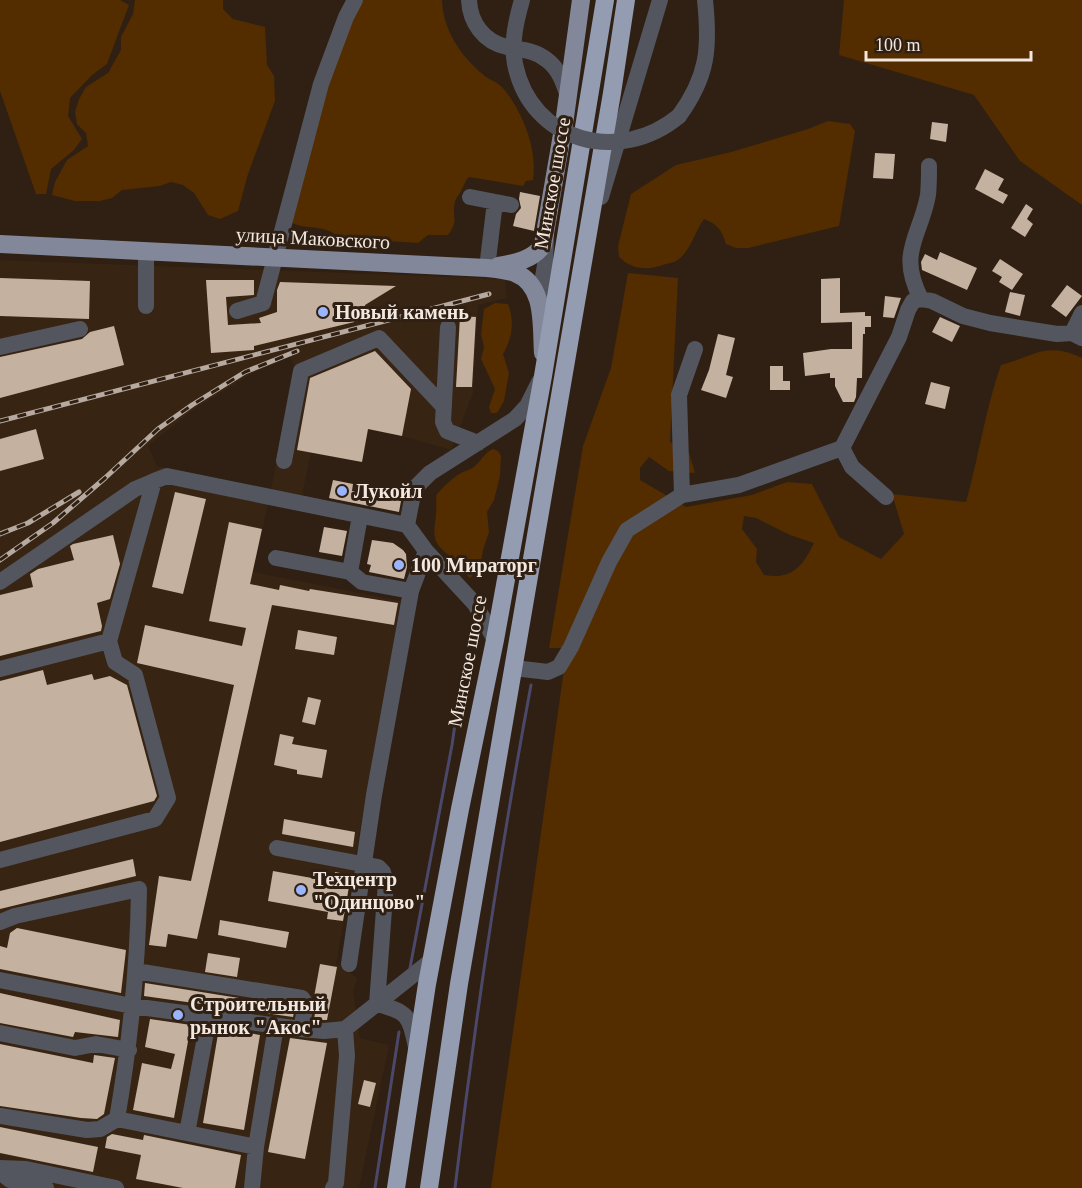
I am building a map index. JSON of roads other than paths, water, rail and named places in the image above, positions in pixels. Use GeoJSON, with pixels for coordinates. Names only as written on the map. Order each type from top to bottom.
{"type":"FeatureCollection","features":[{"type":"Feature","properties":{"kind":"highway","name":"Минское шоссе"},"geometry":{"type":"LineString","coordinates":[[396,1188],[416,1048],[460,809],[495,640],[543,373],[605,0]]}},
{"type":"Feature","properties":{"kind":"highway"},"geometry":{"type":"LineString","coordinates":[[429,1188],[459,984],[626,0]]}},
{"type":"Feature","properties":{"kind":"main road"},"geometry":{"type":"LineString","coordinates":[[487,268],[531,257],[540,250],[546,234],[581,0]]}},
{"type":"Feature","properties":{"kind":"main road","name":"улица Маковского"},"geometry":{"type":"LineString","coordinates":[[0,244],[487,268],[514,273],[526,279],[534,288],[539,301]]}},
{"type":"Feature","properties":{"kind":"main road"},"geometry":{"type":"LineString","coordinates":[[539,301],[543,373]]}},
{"type":"Feature","properties":{"kind":"street"},"geometry":{"type":"LineString","coordinates":[[237,311],[263,303],[321,84],[346,17],[355,0]]}},
{"type":"Feature","properties":{"kind":"street"},"geometry":{"type":"LineString","coordinates":[[469,0],[471,14],[481,33],[496,43],[530,51],[547,60],[561,77],[568,96]]}},
{"type":"Feature","properties":{"kind":"street"},"geometry":{"type":"LineString","coordinates":[[522,0],[514,37],[515,64],[524,89],[548,120],[571,135],[610,143],[649,135],[679,116],[700,83],[708,28],[705,0]]}},
{"type":"Feature","properties":{"kind":"street"},"geometry":{"type":"LineString","coordinates":[[580,276],[609,168],[660,0]]}},
{"type":"Feature","properties":{"kind":"street"},"geometry":{"type":"LineString","coordinates":[[921,299],[913,283],[910,253],[928,195],[929,166]]}},
{"type":"Feature","properties":{"kind":"street"},"geometry":{"type":"LineString","coordinates":[[470,196],[503,203],[487,268]]}},
{"type":"Feature","properties":{"kind":"street"},"geometry":{"type":"LineString","coordinates":[[539,301],[546,234]]}},
{"type":"Feature","properties":{"kind":"street"},"geometry":{"type":"LineString","coordinates":[[146,252],[146,306]]}},
{"type":"Feature","properties":{"kind":"street"},"geometry":{"type":"LineString","coordinates":[[513,668],[548,672],[558,668],[571,647],[609,562],[627,530],[682,495],[739,484],[842,448],[899,337],[913,301],[921,299],[932,301],[963,316],[990,323],[1058,334],[1077,335],[1082,313]]}},
{"type":"Feature","properties":{"kind":"street"},"geometry":{"type":"LineString","coordinates":[[448,327],[443,422],[447,431],[478,443]]}},
{"type":"Feature","properties":{"kind":"street"},"geometry":{"type":"LineString","coordinates":[[0,346],[80,329]]}},
{"type":"Feature","properties":{"kind":"street"},"geometry":{"type":"LineString","coordinates":[[284,461],[301,371],[379,338],[444,407]]}},
{"type":"Feature","properties":{"kind":"street"},"geometry":{"type":"LineString","coordinates":[[682,495],[679,396],[695,349]]}},
{"type":"Feature","properties":{"kind":"street"},"geometry":{"type":"LineString","coordinates":[[407,525],[414,489],[430,474],[515,419],[527,406],[543,373]]}},
{"type":"Feature","properties":{"kind":"street"},"geometry":{"type":"LineString","coordinates":[[842,448],[852,467],[886,497]]}},
{"type":"Feature","properties":{"kind":"street"},"geometry":{"type":"LineString","coordinates":[[0,582],[135,489],[167,476],[407,525],[426,551],[475,604],[495,640]]}},
{"type":"Feature","properties":{"kind":"street"},"geometry":{"type":"LineString","coordinates":[[0,860],[155,819],[168,798],[135,675],[115,662],[109,641],[154,481]]}},
{"type":"Feature","properties":{"kind":"street"},"geometry":{"type":"LineString","coordinates":[[350,572],[360,516]]}},
{"type":"Feature","properties":{"kind":"street"},"geometry":{"type":"LineString","coordinates":[[349,964],[374,795],[411,591],[426,551]]}},
{"type":"Feature","properties":{"kind":"street"},"geometry":{"type":"LineString","coordinates":[[276,558],[350,572],[362,582],[411,591]]}},
{"type":"Feature","properties":{"kind":"street"},"geometry":{"type":"LineString","coordinates":[[0,669],[109,641]]}},
{"type":"Feature","properties":{"kind":"street"},"geometry":{"type":"LineString","coordinates":[[277,848],[365,864],[378,867],[383,872],[386,882],[376,1004]]}},
{"type":"Feature","properties":{"kind":"street"},"geometry":{"type":"LineString","coordinates":[[0,922],[15,916],[139,889],[136,971],[129,1050],[117,1119]]}},
{"type":"Feature","properties":{"kind":"street"},"geometry":{"type":"LineString","coordinates":[[0,980],[132,1006],[324,1031],[345,1029],[432,960]]}},
{"type":"Feature","properties":{"kind":"street"},"geometry":{"type":"LineString","coordinates":[[136,971],[302,998],[306,1004],[302,1029]]}},
{"type":"Feature","properties":{"kind":"street"},"geometry":{"type":"LineString","coordinates":[[376,1004],[401,1012],[407,1017],[416,1048]]}},
{"type":"Feature","properties":{"kind":"street"},"geometry":{"type":"LineString","coordinates":[[187,1133],[209,1016]]}},
{"type":"Feature","properties":{"kind":"street"},"geometry":{"type":"LineString","coordinates":[[252,1188],[256,1147],[276,1026]]}},
{"type":"Feature","properties":{"kind":"street"},"geometry":{"type":"LineString","coordinates":[[333,1188],[336,1183],[347,1056],[345,1029]]}},
{"type":"Feature","properties":{"kind":"street"},"geometry":{"type":"LineString","coordinates":[[0,1033],[75,1048],[96,1044],[129,1050]]}},
{"type":"Feature","properties":{"kind":"street"},"geometry":{"type":"LineString","coordinates":[[0,1116],[87,1130],[100,1129],[117,1119],[256,1147]]}},
{"type":"Feature","properties":{"kind":"street"},"geometry":{"type":"LineString","coordinates":[[0,1170],[26,1169],[116,1188]]}},
{"type":"Feature","properties":{"kind":"street"},"geometry":{"type":"LineString","coordinates":[[0,1170],[10,1180],[46,1188]]}},
{"type":"Feature","properties":{"kind":"waterway"},"geometry":{"type":"LineString","coordinates":[[410,968],[452,745],[462,675]]}},
{"type":"Feature","properties":{"kind":"waterway"},"geometry":{"type":"LineString","coordinates":[[455,1188],[489,936],[531,685]]}},
{"type":"Feature","properties":{"kind":"waterway"},"geometry":{"type":"LineString","coordinates":[[375,1188],[399,1032]]}},
{"type":"Feature","properties":{"kind":"railway"},"geometry":{"type":"LineString","coordinates":[[0,421],[489,294]]}},
{"type":"Feature","properties":{"kind":"railway"},"geometry":{"type":"LineString","coordinates":[[0,560],[53,523],[158,429],[192,405],[245,372],[297,351]]}},
{"type":"Feature","properties":{"kind":"railway"},"geometry":{"type":"LineString","coordinates":[[0,534],[28,523],[79,492]]}},
{"type":"Feature","properties":{"kind":"place","name":"Новый камень"},"geometry":{"type":"Point","coordinates":[323,312]}},
{"type":"Feature","properties":{"kind":"place","name":"Лукойл"},"geometry":{"type":"Point","coordinates":[342,491]}},
{"type":"Feature","properties":{"kind":"place","name":"100 Мираторг"},"geometry":{"type":"Point","coordinates":[399,565]}},
{"type":"Feature","properties":{"kind":"place","name":"Техцентр \"Одинцово\""},"geometry":{"type":"Point","coordinates":[301,890]}},
{"type":"Feature","properties":{"kind":"place","name":"Строительный рынок \"Акос\""},"geometry":{"type":"Point","coordinates":[178,1015]}}]}
